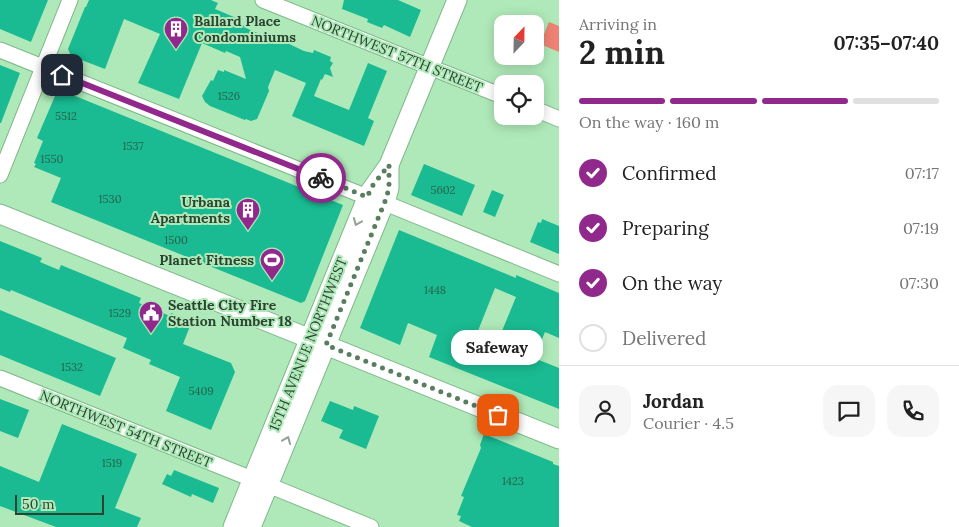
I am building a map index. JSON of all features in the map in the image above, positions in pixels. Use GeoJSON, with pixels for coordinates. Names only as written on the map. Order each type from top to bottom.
{"type":"FeatureCollection","features":[{"type":"Feature","properties":{"kind":"main road","name":"15TH AVENUE NORTHWEST"},"geometry":{"type":"LineString","coordinates":[[233,527],[260,482],[376,200],[373,185],[389,165],[457,0]]}},
{"type":"Feature","properties":{"kind":"main road"},"geometry":{"type":"LineString","coordinates":[[0,214],[559,439]]}},
{"type":"Feature","properties":{"kind":"main road","name":"15TH AVENUE NORTHWEST"},"geometry":{"type":"LineString","coordinates":[[251,527],[260,482]]}},
{"type":"Feature","properties":{"kind":"street"},"geometry":{"type":"LineString","coordinates":[[0,175],[70,0]]}},
{"type":"Feature","properties":{"kind":"street","name":"NORTHWEST 57TH STREET"},"geometry":{"type":"LineString","coordinates":[[263,0],[494,93]]}},
{"type":"Feature","properties":{"kind":"street"},"geometry":{"type":"LineString","coordinates":[[0,50],[559,274]]}},
{"type":"Feature","properties":{"kind":"street"},"geometry":{"type":"LineString","coordinates":[[544,113],[559,119]]}},
{"type":"Feature","properties":{"kind":"street","name":"NORTHWEST 54TH STREET"},"geometry":{"type":"LineString","coordinates":[[0,378],[371,527]]}},
{"type":"Feature","properties":{"kind":"shaded area"},"geometry":{"type":"Polygon","coordinates":[[[549,22],[559,26],[559,52],[544,46],[544,34],[549,22]]]}},
{"type":"Feature","properties":{"kind":"building"},"geometry":{"type":"Polygon","coordinates":[[[0,0],[48,0],[31,42],[0,29],[0,0]]]}},
{"type":"Feature","properties":{"kind":"building"},"geometry":{"type":"Polygon","coordinates":[[[89,0],[211,0],[218,3],[215,9],[241,20],[240,24],[246,28],[271,39],[273,33],[287,39],[285,42],[304,51],[313,53],[314,50],[331,57],[330,61],[333,63],[330,68],[333,77],[325,74],[314,96],[349,110],[368,63],[387,71],[368,118],[374,121],[364,146],[292,116],[306,83],[275,70],[268,87],[269,91],[257,119],[245,120],[210,106],[202,96],[211,80],[213,81],[218,70],[224,72],[224,70],[246,79],[240,57],[202,43],[179,99],[138,83],[160,34],[124,19],[105,69],[71,56],[68,49],[89,0]]]}},
{"type":"Feature","properties":{"kind":"building"},"geometry":{"type":"Polygon","coordinates":[[[344,0],[398,0],[421,10],[410,37],[384,25],[382,28],[367,22],[368,19],[342,9],[344,0]]]}},
{"type":"Feature","properties":{"kind":"building"},"geometry":{"type":"Polygon","coordinates":[[[0,65],[20,73],[1,123],[0,123],[0,65]]]}},
{"type":"Feature","properties":{"kind":"building"},"geometry":{"type":"Polygon","coordinates":[[[58,89],[343,205],[305,301],[301,303],[51,202],[61,178],[34,167],[36,164],[34,163],[43,141],[37,138],[58,89]]]}},
{"type":"Feature","properties":{"kind":"building"},"geometry":{"type":"Polygon","coordinates":[[[424,164],[475,185],[462,216],[411,195],[424,164]]]}},
{"type":"Feature","properties":{"kind":"building"},"geometry":{"type":"Polygon","coordinates":[[[492,190],[504,195],[495,217],[483,212],[492,190]]]}},
{"type":"Feature","properties":{"kind":"building"},"geometry":{"type":"Polygon","coordinates":[[[542,219],[559,226],[559,254],[530,242],[538,222],[541,223],[542,219]]]}},
{"type":"Feature","properties":{"kind":"building"},"geometry":{"type":"Polygon","coordinates":[[[399,230],[516,278],[516,275],[559,293],[559,338],[545,332],[534,358],[559,368],[559,409],[429,357],[437,335],[408,323],[400,345],[360,328],[399,230]],[[495,288],[470,351],[490,360],[516,297],[495,288]]]}},
{"type":"Feature","properties":{"kind":"building"},"geometry":{"type":"Polygon","coordinates":[[[0,241],[42,258],[40,262],[59,270],[61,265],[141,298],[139,303],[170,316],[171,313],[192,321],[183,344],[231,363],[235,372],[211,430],[166,411],[180,377],[149,364],[151,360],[123,348],[127,338],[11,290],[10,292],[0,288],[0,241]]]}},
{"type":"Feature","properties":{"kind":"building"},"geometry":{"type":"Polygon","coordinates":[[[0,310],[116,358],[100,396],[0,355],[0,310]]]}},
{"type":"Feature","properties":{"kind":"building"},"geometry":{"type":"Polygon","coordinates":[[[0,399],[29,410],[18,438],[0,431],[0,399]]]}},
{"type":"Feature","properties":{"kind":"building"},"geometry":{"type":"Polygon","coordinates":[[[330,401],[353,410],[354,406],[379,416],[366,449],[339,438],[343,430],[321,421],[330,401]]]}},
{"type":"Feature","properties":{"kind":"building"},"geometry":{"type":"Polygon","coordinates":[[[62,424],[137,454],[115,508],[141,518],[137,527],[56,527],[0,506],[0,466],[39,482],[62,424]]]}},
{"type":"Feature","properties":{"kind":"building"},"geometry":{"type":"Polygon","coordinates":[[[484,434],[559,466],[559,527],[472,527],[459,521],[461,516],[457,515],[464,497],[461,496],[481,448],[480,445],[484,434]]]}},
{"type":"Feature","properties":{"kind":"building"},"geometry":{"type":"Polygon","coordinates":[[[174,470],[219,488],[213,503],[192,494],[191,497],[162,484],[167,474],[171,476],[174,470]]]}},
{"type":"Feature","properties":{"kind":"way so far"},"geometry":{"type":"LineString","coordinates":[[321,178],[367,197],[373,185],[383,175],[389,165],[388,194],[326,345],[498,415]]}},
{"type":"Feature","properties":{"kind":"place","name":"Ballard Place Condominiums"},"geometry":{"type":"Point","coordinates":[176,50]}},
{"type":"Feature","properties":{"kind":"place","name":"Urbana Apartments"},"geometry":{"type":"Point","coordinates":[248,231]}},
{"type":"Feature","properties":{"kind":"place","name":"Planet Fitness"},"geometry":{"type":"Point","coordinates":[272,281]}},
{"type":"Feature","properties":{"kind":"place","name":"Seattle City Fire Station Number 18"},"geometry":{"type":"Point","coordinates":[151,334]}},
{"type":"Feature","properties":{"kind":"place","name":"Safeway"},"geometry":{"type":"Point","coordinates":[498,415]}},
{"type":"Feature","properties":{"kind":"route"},"geometry":{"type":"LineString","coordinates":[[62,75],[321,178]]}}]}
